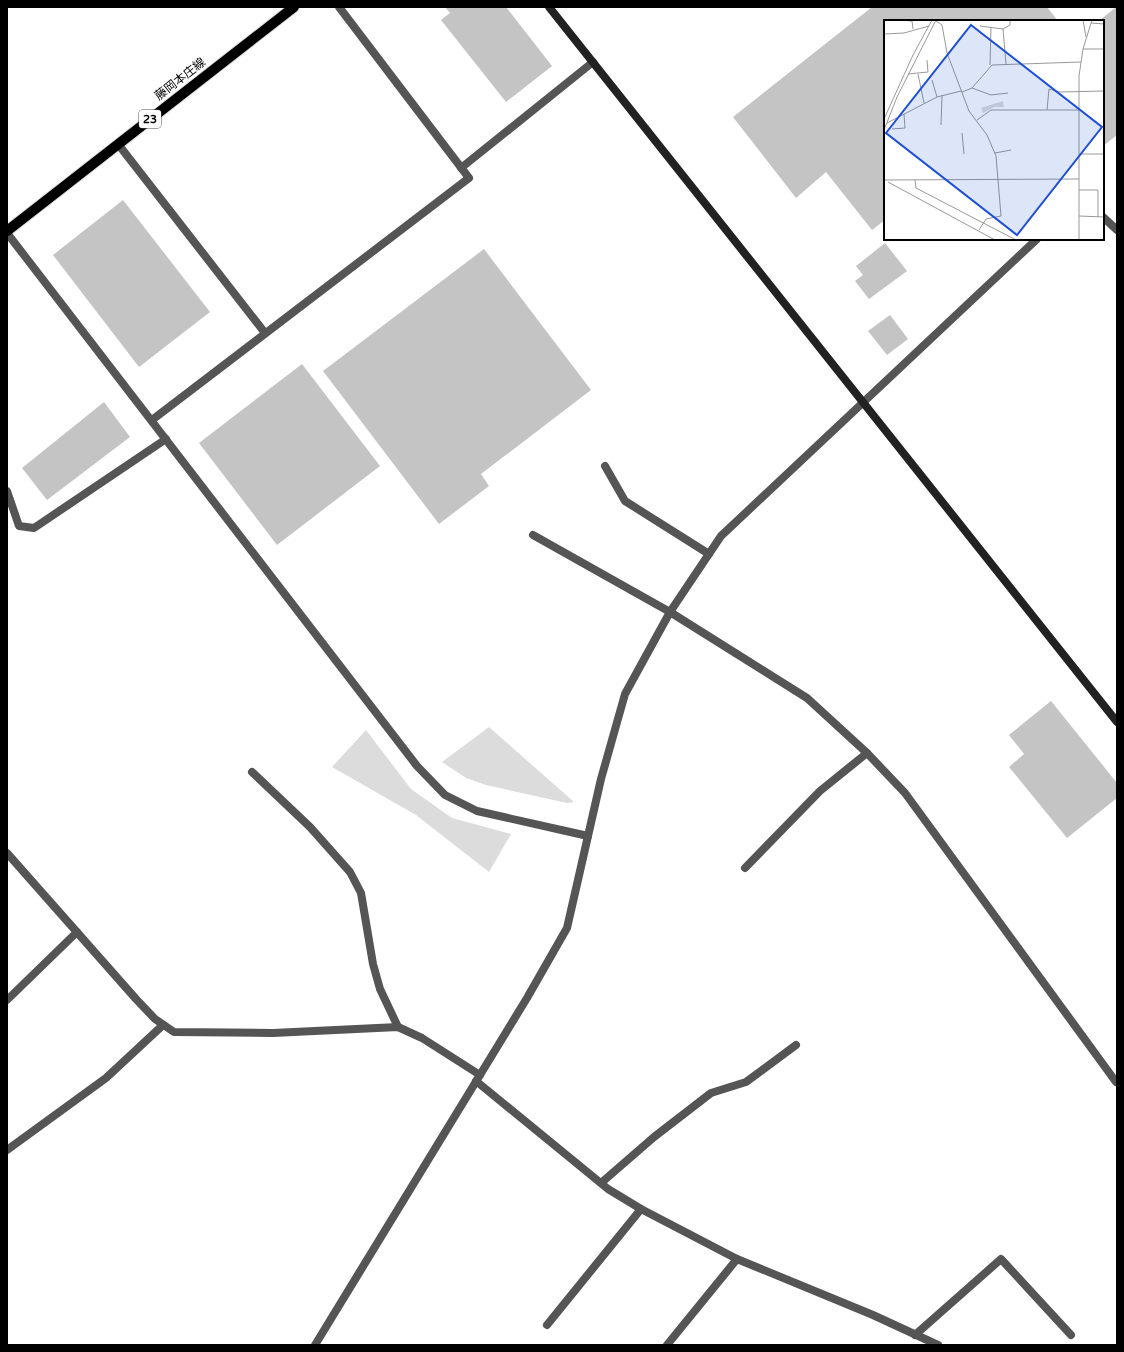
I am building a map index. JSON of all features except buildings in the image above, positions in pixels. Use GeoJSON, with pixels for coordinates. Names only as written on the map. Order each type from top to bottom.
{"type":"FeatureCollection","features":[{"type":"Feature","properties":{"kind":"main road","name":"藤岡本庄線"},"geometry":{"type":"LineString","coordinates":[[7,232],[291,8]]}},
{"type":"Feature","properties":{"kind":"street"},"geometry":{"type":"LineString","coordinates":[[152,420],[469,178],[339,7]]}},
{"type":"Feature","properties":{"kind":"street"},"geometry":{"type":"LineString","coordinates":[[549,7],[1117,722]]}},
{"type":"Feature","properties":{"kind":"street"},"geometry":{"type":"LineString","coordinates":[[461,168],[593,62]]}},
{"type":"Feature","properties":{"kind":"street"},"geometry":{"type":"LineString","coordinates":[[118,144],[265,333]]}},
{"type":"Feature","properties":{"kind":"street"},"geometry":{"type":"LineString","coordinates":[[1104,218],[1117,230]]}},
{"type":"Feature","properties":{"kind":"street"},"geometry":{"type":"LineString","coordinates":[[7,232],[417,766],[444,795],[477,811],[588,836]]}},
{"type":"Feature","properties":{"kind":"street"},"geometry":{"type":"LineString","coordinates":[[315,1345],[527,998],[566,928],[601,779],[626,694],[670,612],[721,536],[1036,240]]}},
{"type":"Feature","properties":{"kind":"street"},"geometry":{"type":"LineString","coordinates":[[7,492],[19,526],[34,528],[166,439]]}},
{"type":"Feature","properties":{"kind":"street"},"geometry":{"type":"LineString","coordinates":[[606,466],[625,501],[709,554]]}},
{"type":"Feature","properties":{"kind":"street"},"geometry":{"type":"LineString","coordinates":[[533,535],[670,612],[807,698],[867,753],[905,793],[1116,1082]]}},
{"type":"Feature","properties":{"kind":"street"},"geometry":{"type":"LineString","coordinates":[[745,868],[820,791],[867,753]]}},
{"type":"Feature","properties":{"kind":"street"},"geometry":{"type":"LineString","coordinates":[[252,772],[310,827],[350,872],[361,893],[373,964],[380,989],[398,1027]]}},
{"type":"Feature","properties":{"kind":"street"},"geometry":{"type":"LineString","coordinates":[[7,854],[136,999],[155,1019],[174,1032],[273,1033],[398,1027],[422,1038],[478,1078],[601,1184],[641,1209],[737,1259],[873,1315],[938,1345]]}},
{"type":"Feature","properties":{"kind":"street"},"geometry":{"type":"LineString","coordinates":[[7,1000],[77,932]]}},
{"type":"Feature","properties":{"kind":"street"},"geometry":{"type":"LineString","coordinates":[[7,1150],[106,1078],[164,1025]]}},
{"type":"Feature","properties":{"kind":"street"},"geometry":{"type":"LineString","coordinates":[[601,1184],[654,1137],[711,1093],[746,1082],[796,1045]]}},
{"type":"Feature","properties":{"kind":"street"},"geometry":{"type":"LineString","coordinates":[[547,1325],[641,1209]]}},
{"type":"Feature","properties":{"kind":"street"},"geometry":{"type":"LineString","coordinates":[[667,1345],[737,1259]]}},
{"type":"Feature","properties":{"kind":"street"},"geometry":{"type":"LineString","coordinates":[[915,1334],[1001,1259],[1071,1335]]}},
{"type":"Feature","properties":{"kind":"shaded area"},"geometry":{"type":"Polygon","coordinates":[[[489,727],[574,802],[567,803],[486,785],[466,778],[442,762],[489,727]]]}},
{"type":"Feature","properties":{"kind":"shaded area"},"geometry":{"type":"Polygon","coordinates":[[[366,730],[411,789],[452,818],[511,834],[489,872],[416,815],[332,767],[366,730]]]}}]}
